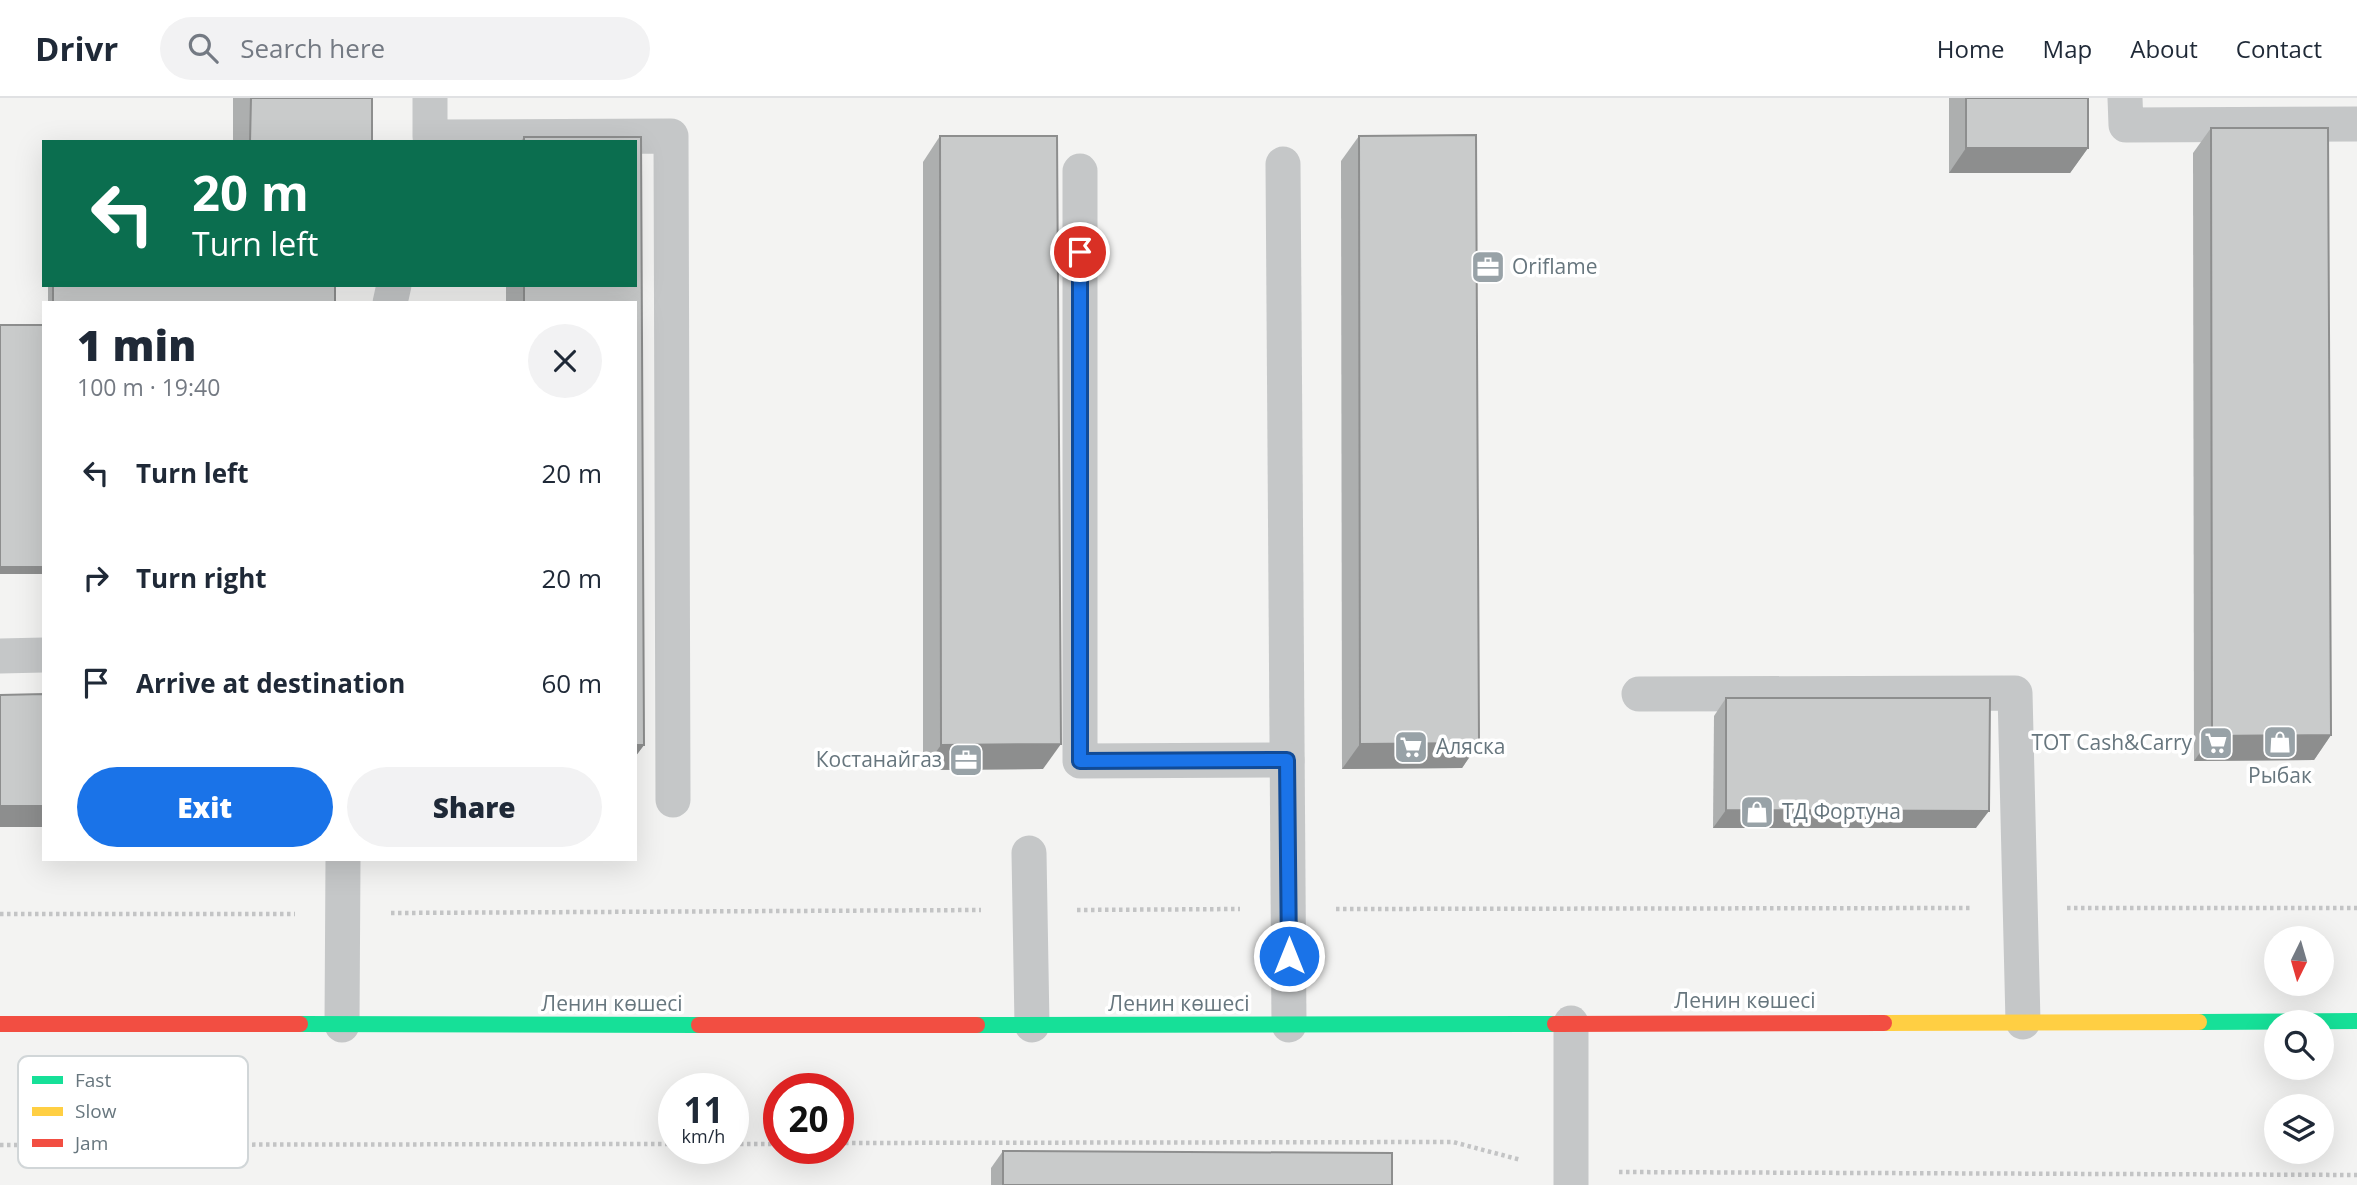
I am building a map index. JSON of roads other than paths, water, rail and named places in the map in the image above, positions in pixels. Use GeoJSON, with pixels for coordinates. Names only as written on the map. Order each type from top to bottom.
{"type":"FeatureCollection","features":[{"type":"Feature","properties":{"kind":"main road","name":"Ленин көшесі"},"geometry":{"type":"LineString","coordinates":[[0,1024],[1289,1025],[2357,1021]]}},
{"type":"Feature","properties":{"kind":"lane"},"geometry":{"type":"LineString","coordinates":[[430,98],[429,139],[671,136],[674,800]]}},
{"type":"Feature","properties":{"kind":"lane"},"geometry":{"type":"LineString","coordinates":[[2126,98],[2126,125],[2357,124]]}},
{"type":"Feature","properties":{"kind":"lane"},"geometry":{"type":"LineString","coordinates":[[1283,164],[1289,1025]]}},
{"type":"Feature","properties":{"kind":"lane"},"geometry":{"type":"LineString","coordinates":[[1080,171],[1080,761],[1287,760]]}},
{"type":"Feature","properties":{"kind":"lane"},"geometry":{"type":"LineString","coordinates":[[0,656],[42,655]]}},
{"type":"Feature","properties":{"kind":"lane"},"geometry":{"type":"LineString","coordinates":[[1639,694],[2015,693],[2023,1022]]}},
{"type":"Feature","properties":{"kind":"lane"},"geometry":{"type":"LineString","coordinates":[[1029,853],[1032,1025]]}},
{"type":"Feature","properties":{"kind":"lane"},"geometry":{"type":"LineString","coordinates":[[342,1025],[343,861]]}},
{"type":"Feature","properties":{"kind":"lane"},"geometry":{"type":"LineString","coordinates":[[1571,1023],[1571,1179]]}},
{"type":"Feature","properties":{"kind":"place","name":"Oriflame"},"geometry":{"type":"Point","coordinates":[1488,267]}},
{"type":"Feature","properties":{"kind":"place","name":"Рыбак"},"geometry":{"type":"Point","coordinates":[2280,742]}},
{"type":"Feature","properties":{"kind":"place","name":"ТОТ Cash&Carry"},"geometry":{"type":"Point","coordinates":[2216,743]}},
{"type":"Feature","properties":{"kind":"place","name":"Аляска"},"geometry":{"type":"Point","coordinates":[1411,747]}},
{"type":"Feature","properties":{"kind":"place","name":"Костанайгаз"},"geometry":{"type":"Point","coordinates":[966,760]}},
{"type":"Feature","properties":{"kind":"place","name":"ТД Фортуна"},"geometry":{"type":"Point","coordinates":[1757,812]}}]}
